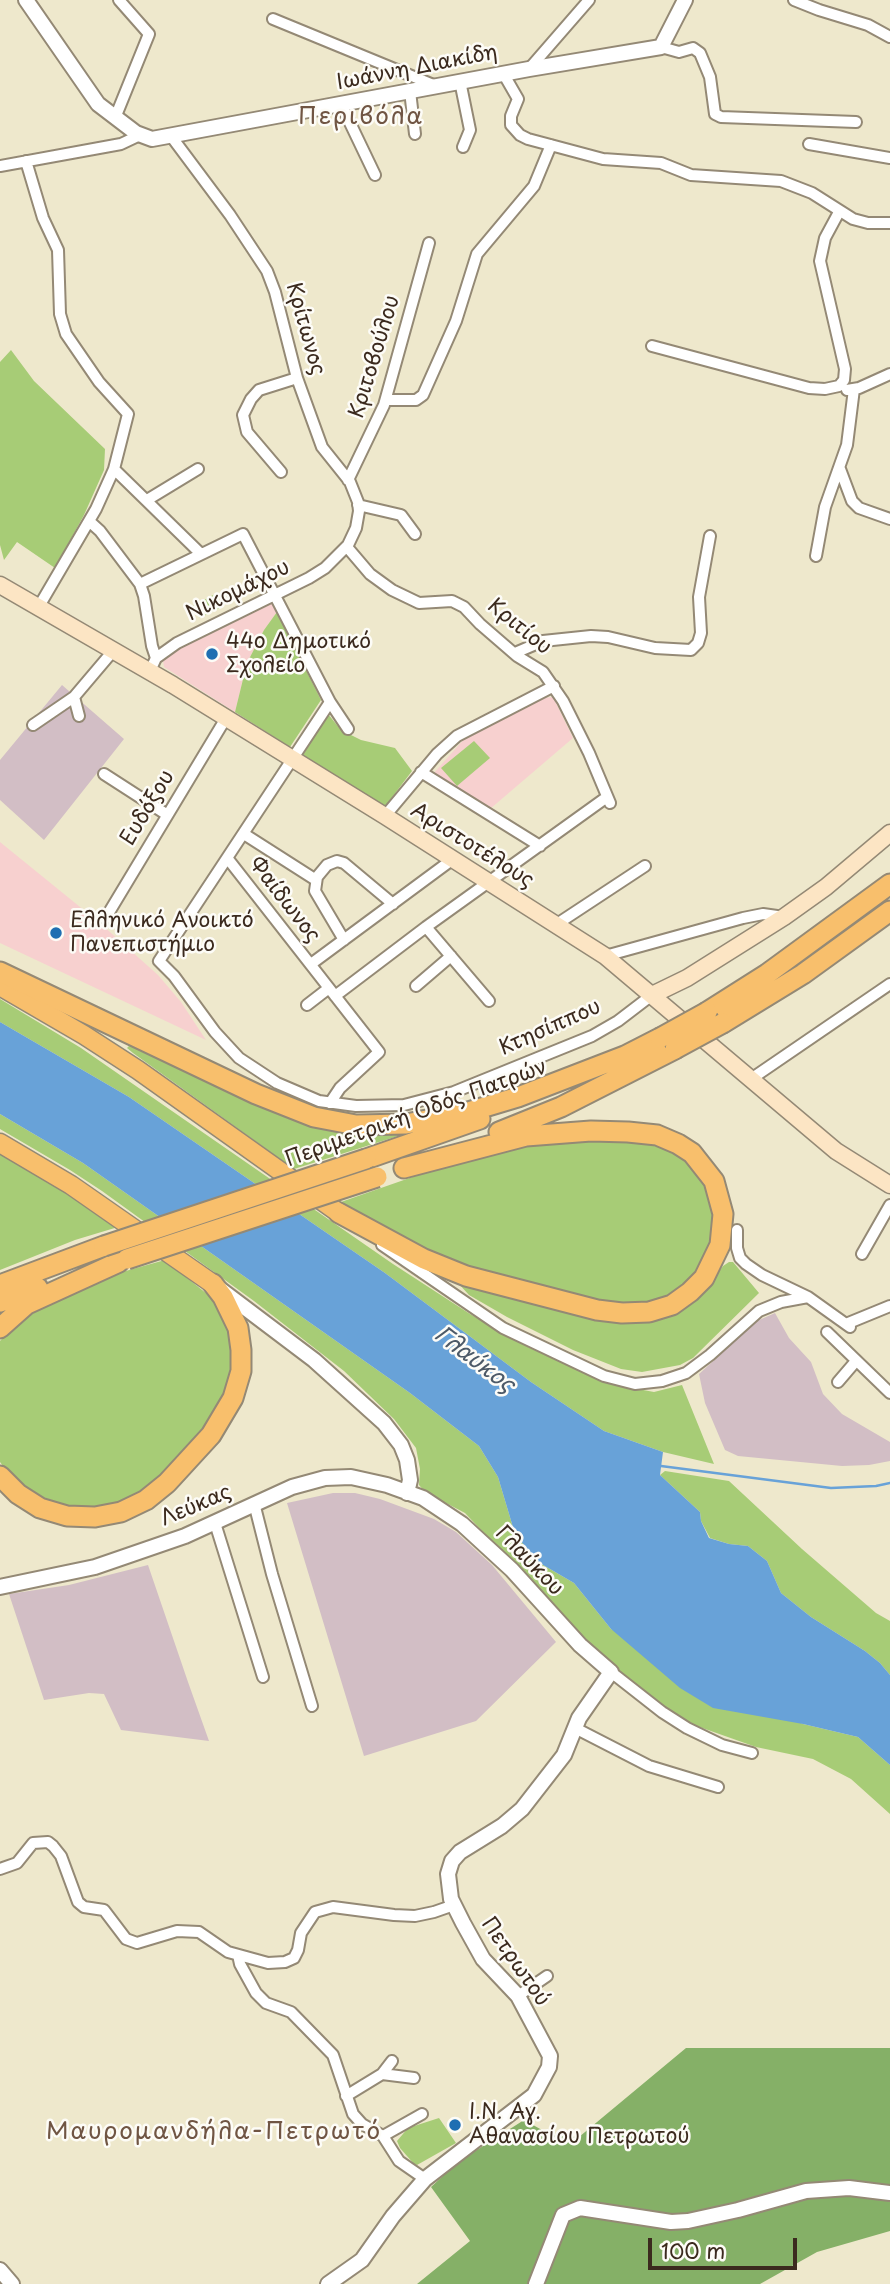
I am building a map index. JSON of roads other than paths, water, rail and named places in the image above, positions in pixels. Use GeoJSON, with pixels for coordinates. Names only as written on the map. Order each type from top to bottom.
{"type":"FeatureCollection","features":[{"type":"Feature","properties":{"kind":"highway","name":"Περιμετρική Οδός Πατρών"},"geometry":{"type":"LineString","coordinates":[[715,1018],[767,974],[890,884]]}},
{"type":"Feature","properties":{"kind":"highway","name":"Περιμετρική Οδός Πατρών"},"geometry":{"type":"LineString","coordinates":[[0,1302],[404,1168],[561,1107],[667,1043],[803,974],[890,911]]}},
{"type":"Feature","properties":{"kind":"highway"},"geometry":{"type":"LineString","coordinates":[[0,972],[271,1101],[314,1117],[356,1125],[406,1124],[468,1112],[518,1097],[627,1055]]}},
{"type":"Feature","properties":{"kind":"highway","name":"Περιμετρική Οδός Πατρών"},"geometry":{"type":"LineString","coordinates":[[0,1285],[104,1246],[456,1129],[544,1094],[627,1055],[667,1043]]}},
{"type":"Feature","properties":{"kind":"highway"},"geometry":{"type":"LineString","coordinates":[[339,1213],[424,1259],[466,1276],[597,1310],[622,1313],[649,1312],[672,1305],[704,1278],[720,1245],[723,1214],[714,1181],[692,1153],[657,1135],[610,1131],[539,1135],[508,1140],[404,1168]]}},
{"type":"Feature","properties":{"kind":"highway"},"geometry":{"type":"LineString","coordinates":[[0,1328],[27,1304],[123,1260]]}},
{"type":"Feature","properties":{"kind":"highway"},"geometry":{"type":"LineString","coordinates":[[0,1476],[18,1494],[40,1508],[76,1517],[121,1512],[146,1500],[167,1483],[218,1425],[233,1398],[241,1371],[238,1328],[223,1297],[212,1284]]}},
{"type":"Feature","properties":{"kind":"main road","name":"Αριστοτέλους"},"geometry":{"type":"LineString","coordinates":[[0,585],[113,651],[153,664],[226,718],[605,956],[836,1151],[890,1185]]}},
{"type":"Feature","properties":{"kind":"main road","name":"Κτησίππου"},"geometry":{"type":"LineString","coordinates":[[652,995],[687,978],[784,917],[826,887],[890,833]]}},
{"type":"Feature","properties":{"kind":"main road"},"geometry":{"type":"LineString","coordinates":[[0,986],[138,1070],[339,1213]]}},
{"type":"Feature","properties":{"kind":"main road"},"geometry":{"type":"LineString","coordinates":[[0,1143],[71,1185],[212,1284]]}},
{"type":"Feature","properties":{"kind":"street"},"geometry":{"type":"LineString","coordinates":[[0,166],[121,144],[139,135],[90,95],[26,0]]}},
{"type":"Feature","properties":{"kind":"street"},"geometry":{"type":"LineString","coordinates":[[115,118],[149,34],[120,0]]}},
{"type":"Feature","properties":{"kind":"street"},"geometry":{"type":"LineString","coordinates":[[685,0],[661,47],[679,52],[693,48],[700,52],[710,77],[715,114],[721,117],[856,122]]}},
{"type":"Feature","properties":{"kind":"street"},"geometry":{"type":"LineString","coordinates":[[794,0],[867,25],[890,37]]}},
{"type":"Feature","properties":{"kind":"street"},"geometry":{"type":"LineString","coordinates":[[529,69],[583,2]]}},
{"type":"Feature","properties":{"kind":"street"},"geometry":{"type":"LineString","coordinates":[[274,19],[436,86]]}},
{"type":"Feature","properties":{"kind":"street","name":"Ιωάννη Διακίδη"},"geometry":{"type":"LineString","coordinates":[[139,135],[152,138],[171,136],[503,73],[661,47]]}},
{"type":"Feature","properties":{"kind":"street"},"geometry":{"type":"LineString","coordinates":[[503,73],[518,99],[511,116],[511,125],[524,137],[610,160],[661,163],[691,175],[781,181],[812,193],[839,212],[861,222],[890,223]]}},
{"type":"Feature","properties":{"kind":"street"},"geometry":{"type":"LineString","coordinates":[[460,81],[470,130],[463,147]]}},
{"type":"Feature","properties":{"kind":"street"},"geometry":{"type":"LineString","coordinates":[[410,91],[415,134]]}},
{"type":"Feature","properties":{"kind":"street"},"geometry":{"type":"LineString","coordinates":[[341,104],[375,175]]}},
{"type":"Feature","properties":{"kind":"street","name":"Κρίτωνος"},"geometry":{"type":"LineString","coordinates":[[171,136],[230,215],[267,271],[297,378],[322,447],[348,480],[358,505]]}},
{"type":"Feature","properties":{"kind":"street"},"geometry":{"type":"LineString","coordinates":[[809,144],[890,158]]}},
{"type":"Feature","properties":{"kind":"street"},"geometry":{"type":"LineString","coordinates":[[386,400],[416,400],[423,395],[456,321],[477,254],[534,186],[551,145]]}},
{"type":"Feature","properties":{"kind":"street"},"geometry":{"type":"LineString","coordinates":[[26,161],[43,218],[58,250],[60,314],[66,334],[87,367],[128,414],[114,469],[89,521],[38,608]]}},
{"type":"Feature","properties":{"kind":"street"},"geometry":{"type":"LineString","coordinates":[[839,212],[825,238],[820,261],[842,381],[846,390],[854,389],[890,374]]}},
{"type":"Feature","properties":{"kind":"street","name":"Κριτοβούλου"},"geometry":{"type":"LineString","coordinates":[[348,480],[386,400],[429,243]]}},
{"type":"Feature","properties":{"kind":"street"},"geometry":{"type":"LineString","coordinates":[[652,346],[803,386],[825,389],[842,381]]}},
{"type":"Feature","properties":{"kind":"street"},"geometry":{"type":"LineString","coordinates":[[281,472],[247,432],[243,415],[259,390],[297,378]]}},
{"type":"Feature","properties":{"kind":"street"},"geometry":{"type":"LineString","coordinates":[[816,556],[825,507],[840,469],[851,426],[854,389]]}},
{"type":"Feature","properties":{"kind":"street"},"geometry":{"type":"LineString","coordinates":[[114,469],[201,554]]}},
{"type":"Feature","properties":{"kind":"street"},"geometry":{"type":"LineString","coordinates":[[147,500],[198,469]]}},
{"type":"Feature","properties":{"kind":"street"},"geometry":{"type":"LineString","coordinates":[[840,469],[852,501],[859,508],[890,519]]}},
{"type":"Feature","properties":{"kind":"street"},"geometry":{"type":"LineString","coordinates":[[347,547],[357,524],[358,505],[401,515],[415,534]]}},
{"type":"Feature","properties":{"kind":"street"},"geometry":{"type":"LineString","coordinates":[[89,521],[100,531],[139,584],[144,596],[153,664]]}},
{"type":"Feature","properties":{"kind":"street"},"geometry":{"type":"LineString","coordinates":[[139,584],[243,534],[330,702],[348,729]]}},
{"type":"Feature","properties":{"kind":"street"},"geometry":{"type":"LineString","coordinates":[[515,653],[542,642],[592,636],[655,648],[691,650],[698,643],[701,633],[699,597],[710,536]]}},
{"type":"Feature","properties":{"kind":"street","name":"Νικομάχου"},"geometry":{"type":"LineString","coordinates":[[153,664],[190,635],[320,572],[347,547]]}},
{"type":"Feature","properties":{"kind":"street","name":"Κριτίου"},"geometry":{"type":"LineString","coordinates":[[347,547],[370,574],[392,590],[419,603],[452,601],[464,607],[515,653],[543,672],[554,686],[581,737],[608,800],[540,846]]}},
{"type":"Feature","properties":{"kind":"street"},"geometry":{"type":"LineString","coordinates":[[33,725],[74,697],[113,651]]}},
{"type":"Feature","properties":{"kind":"street"},"geometry":{"type":"LineString","coordinates":[[385,816],[437,754],[462,732],[554,686]]}},
{"type":"Feature","properties":{"kind":"street"},"geometry":{"type":"LineString","coordinates":[[74,697],[79,716]]}},
{"type":"Feature","properties":{"kind":"street"},"geometry":{"type":"LineString","coordinates":[[228,859],[330,702]]}},
{"type":"Feature","properties":{"kind":"street","name":"Ευδόξου"},"geometry":{"type":"LineString","coordinates":[[105,919],[226,718]]}},
{"type":"Feature","properties":{"kind":"street"},"geometry":{"type":"LineString","coordinates":[[307,1004],[332,992],[540,846],[421,772]]}},
{"type":"Feature","properties":{"kind":"street"},"geometry":{"type":"LineString","coordinates":[[104,774],[166,814]]}},
{"type":"Feature","properties":{"kind":"street"},"geometry":{"type":"LineString","coordinates":[[244,834],[316,880]]}},
{"type":"Feature","properties":{"kind":"street","name":"Φαίδωνος"},"geometry":{"type":"LineString","coordinates":[[230,1050],[174,976],[159,961],[228,859],[379,1052],[340,1088],[330,1103]]}},
{"type":"Feature","properties":{"kind":"street"},"geometry":{"type":"LineString","coordinates":[[311,964],[453,859]]}},
{"type":"Feature","properties":{"kind":"street"},"geometry":{"type":"LineString","coordinates":[[344,940],[316,895],[316,880],[327,864],[341,862],[393,904]]}},
{"type":"Feature","properties":{"kind":"street"},"geometry":{"type":"LineString","coordinates":[[557,924],[645,866]]}},
{"type":"Feature","properties":{"kind":"street"},"geometry":{"type":"LineString","coordinates":[[605,956],[743,918],[764,914],[784,917]]}},
{"type":"Feature","properties":{"kind":"street"},"geometry":{"type":"LineString","coordinates":[[426,927],[489,1001]]}},
{"type":"Feature","properties":{"kind":"street"},"geometry":{"type":"LineString","coordinates":[[416,986],[451,956]]}},
{"type":"Feature","properties":{"kind":"street"},"geometry":{"type":"LineString","coordinates":[[751,1079],[890,984]]}},
{"type":"Feature","properties":{"kind":"street","name":"Κτησίππου"},"geometry":{"type":"LineString","coordinates":[[230,1050],[249,1066],[307,1097],[330,1103],[394,1106],[454,1091],[592,1036],[618,1021],[652,995]]}},
{"type":"Feature","properties":{"kind":"street"},"geometry":{"type":"LineString","coordinates":[[862,1254],[890,1205]]}},
{"type":"Feature","properties":{"kind":"street"},"geometry":{"type":"LineString","coordinates":[[339,1213],[503,1328],[604,1376],[635,1384],[662,1381],[687,1373],[759,1311],[781,1302],[808,1297]]}},
{"type":"Feature","properties":{"kind":"street"},"geometry":{"type":"LineString","coordinates":[[737,1230],[737,1248],[740,1258],[746,1264],[762,1275],[808,1297],[848,1326],[890,1306]]}},
{"type":"Feature","properties":{"kind":"street"},"geometry":{"type":"LineString","coordinates":[[212,1284],[314,1360],[384,1423],[397,1439],[407,1460],[410,1480],[407,1493]]}},
{"type":"Feature","properties":{"kind":"street"},"geometry":{"type":"LineString","coordinates":[[827,1332],[890,1393]]}},
{"type":"Feature","properties":{"kind":"street"},"geometry":{"type":"LineString","coordinates":[[838,1382],[856,1361]]}},
{"type":"Feature","properties":{"kind":"street","name":"Λεύκας"},"geometry":{"type":"LineString","coordinates":[[0,1587],[95,1567],[184,1536],[292,1487],[334,1477],[361,1479],[407,1493]]}},
{"type":"Feature","properties":{"kind":"street","name":"Γλαύκου"},"geometry":{"type":"LineString","coordinates":[[407,1493],[423,1498],[473,1532],[512,1570],[580,1645],[611,1672]]}},
{"type":"Feature","properties":{"kind":"street"},"geometry":{"type":"LineString","coordinates":[[254,1503],[272,1574],[312,1706]]}},
{"type":"Feature","properties":{"kind":"street"},"geometry":{"type":"LineString","coordinates":[[215,1523],[263,1677]]}},
{"type":"Feature","properties":{"kind":"street"},"geometry":{"type":"LineString","coordinates":[[611,1672],[662,1713],[687,1728],[722,1745],[752,1753]]}},
{"type":"Feature","properties":{"kind":"street","name":"Πετρωτού"},"geometry":{"type":"LineString","coordinates":[[328,2284],[362,2260],[393,2216],[425,2179],[522,2107],[534,2095],[550,2067],[550,2056],[518,1996],[483,1959],[454,1905],[447,1880],[449,1868],[456,1855],[502,1826],[522,1809],[561,1759],[582,1712],[611,1672]]}},
{"type":"Feature","properties":{"kind":"street"},"geometry":{"type":"LineString","coordinates":[[575,1728],[649,1766],[718,1787]]}},
{"type":"Feature","properties":{"kind":"street"},"geometry":{"type":"LineString","coordinates":[[0,1869],[17,1863],[33,1843],[48,1842],[61,1856],[78,1902],[84,1907],[104,1910],[126,1939],[137,1943],[177,1931],[199,1932],[228,1952],[268,1962],[285,1962],[293,1958],[298,1950],[301,1933],[315,1912],[333,1907],[415,1916],[454,1905]]}},
{"type":"Feature","properties":{"kind":"street"},"geometry":{"type":"LineString","coordinates":[[238,1955],[256,1993],[266,2003],[291,2012],[333,2055],[353,2114],[362,2124],[383,2136],[399,2161],[425,2179]]}},
{"type":"Feature","properties":{"kind":"street"},"geometry":{"type":"LineString","coordinates":[[518,1996],[547,1976]]}},
{"type":"Feature","properties":{"kind":"street"},"geometry":{"type":"LineString","coordinates":[[346,2096],[382,2074],[392,2062]]}},
{"type":"Feature","properties":{"kind":"street"},"geometry":{"type":"LineString","coordinates":[[382,2074],[414,2078]]}},
{"type":"Feature","properties":{"kind":"street"},"geometry":{"type":"LineString","coordinates":[[383,2136],[422,2114]]}},
{"type":"Feature","properties":{"kind":"street"},"geometry":{"type":"LineString","coordinates":[[536,2284],[563,2216],[580,2208],[680,2222],[806,2192],[849,2188],[890,2193]]}},
{"type":"Feature","properties":{"kind":"street"},"geometry":{"type":"LineString","coordinates":[[0,2270],[12,2284]]}},
{"type":"Feature","properties":{"kind":"water","name":"Γλαύκος"},"geometry":{"type":"Polygon","coordinates":[[[0,1022],[129,1097],[385,1273],[531,1382],[604,1431],[663,1452],[660,1475],[700,1512],[709,1538],[748,1546],[767,1561],[781,1593],[811,1617],[865,1651],[890,1675],[890,1765],[858,1737],[713,1708],[680,1688],[611,1629],[574,1583],[538,1562],[515,1534],[498,1477],[479,1446],[410,1393],[83,1163],[0,1114],[0,1022]]]}},
{"type":"Feature","properties":{"kind":"waterway"},"geometry":{"type":"LineString","coordinates":[[661,1466],[831,1488],[890,1483]]}},
{"type":"Feature","properties":{"kind":"place","name":"44ο Δημοτικό Σχολείο"},"geometry":{"type":"Point","coordinates":[212,654]}},
{"type":"Feature","properties":{"kind":"place","name":"Ελληνικό Ανοικτό Πανεπιστήμιο"},"geometry":{"type":"Point","coordinates":[56,933]}},
{"type":"Feature","properties":{"kind":"place","name":"Ι.Ν. Αγ. Αθανασίου Πετρωτού"},"geometry":{"type":"Point","coordinates":[455,2125]}},
{"type":"Feature","properties":{"kind":"district","name":"Περιβόλα"},"geometry":{"type":"Point","coordinates":[361,117]}},
{"type":"Feature","properties":{"kind":"district","name":"Μαυρομανδήλα-Πετρωτό"},"geometry":{"type":"Point","coordinates":[214,2132]}}]}
